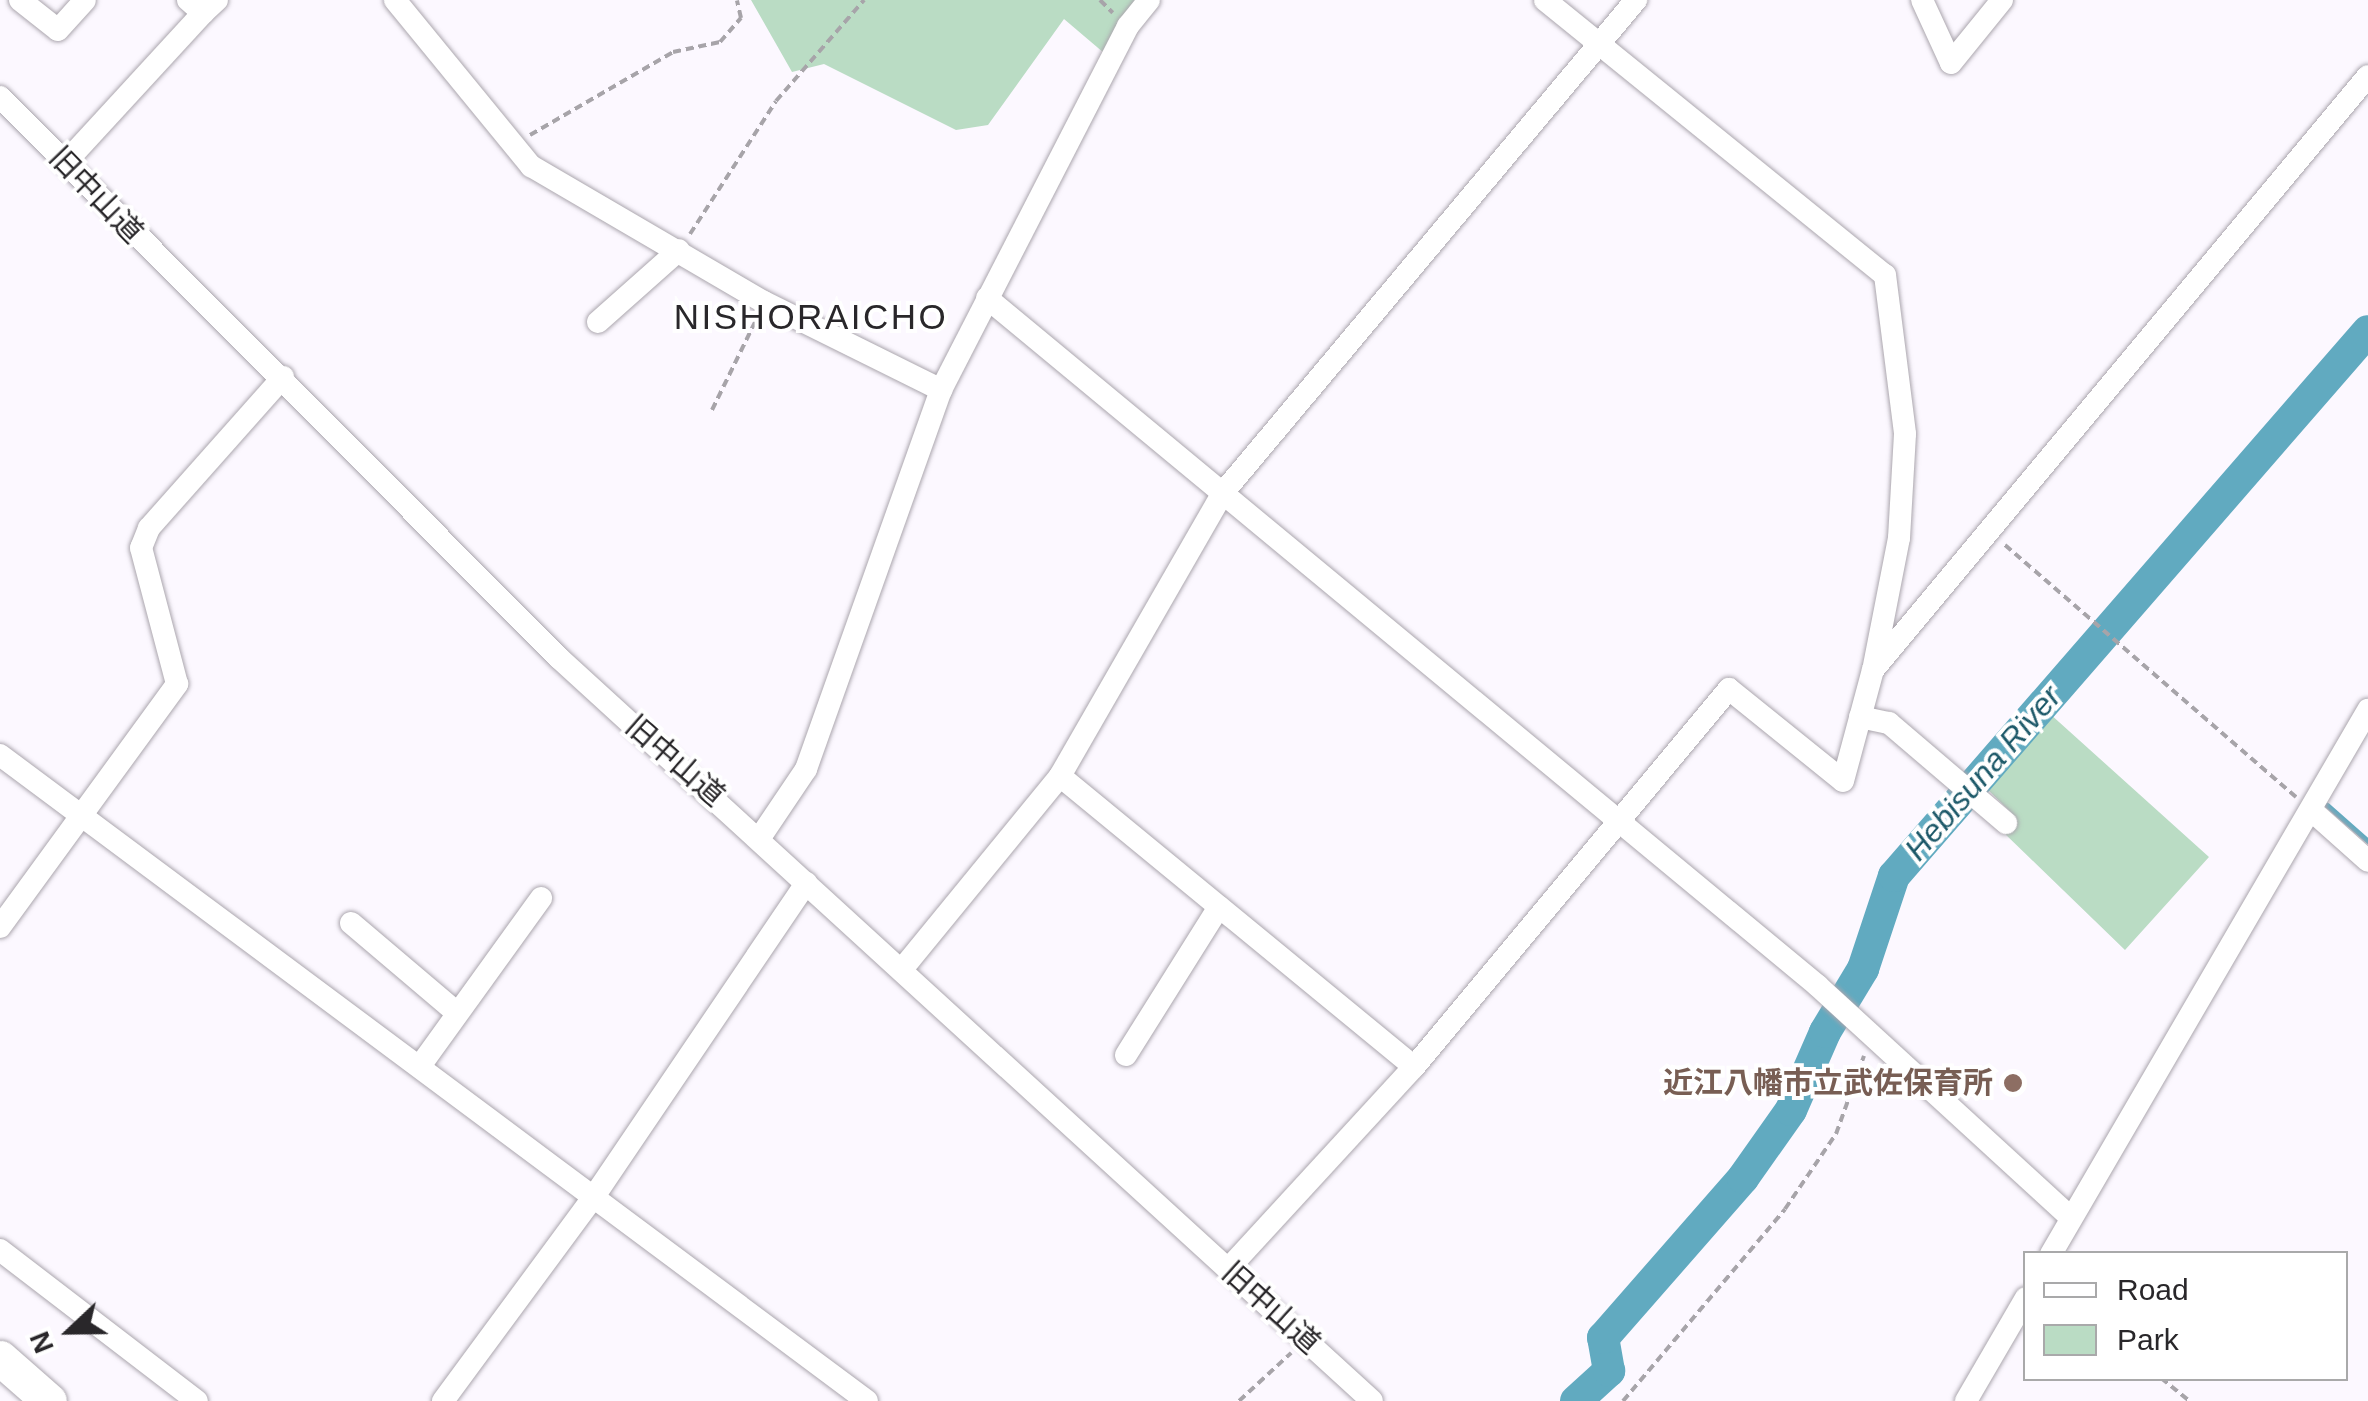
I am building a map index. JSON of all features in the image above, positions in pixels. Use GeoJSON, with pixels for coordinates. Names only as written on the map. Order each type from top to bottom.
{"type":"FeatureCollection","features":[{"type":"Feature","properties":{"kind":"highway"},"geometry":{"type":"LineString","coordinates":[[0,1358],[49,1401]]}},
{"type":"Feature","properties":{"kind":"street"},"geometry":{"type":"LineString","coordinates":[[20,0],[58,30],[85,0]]}},
{"type":"Feature","properties":{"kind":"street"},"geometry":{"type":"LineString","coordinates":[[395,0],[531,166],[764,302],[941,390]]}},
{"type":"Feature","properties":{"kind":"street"},"geometry":{"type":"LineString","coordinates":[[761,836],[806,768],[941,390],[1128,26],[1149,0]]}},
{"type":"Feature","properties":{"kind":"street"},"geometry":{"type":"LineString","coordinates":[[1228,1269],[1414,1067],[1729,689],[1843,781],[1873,670],[1898,538],[1905,434],[1885,275],[1545,0]]}},
{"type":"Feature","properties":{"kind":"street"},"geometry":{"type":"LineString","coordinates":[[903,968],[1060,776],[1222,494],[1636,0]]}},
{"type":"Feature","properties":{"kind":"street"},"geometry":{"type":"LineString","coordinates":[[1922,0],[1951,62],[2002,0]]}},
{"type":"Feature","properties":{"kind":"street"},"geometry":{"type":"LineString","coordinates":[[65,163],[203,4]]}},
{"type":"Feature","properties":{"kind":"street"},"geometry":{"type":"LineString","coordinates":[[1873,670],[2368,76]]}},
{"type":"Feature","properties":{"kind":"street","name":"旧中山道"},"geometry":{"type":"LineString","coordinates":[[0,96],[559,658],[761,836],[806,883],[1372,1401]]}},
{"type":"Feature","properties":{"kind":"street"},"geometry":{"type":"LineString","coordinates":[[598,322],[680,250]]}},
{"type":"Feature","properties":{"kind":"street"},"geometry":{"type":"LineString","coordinates":[[986,298],[1828,996],[2071,1218]]}},
{"type":"Feature","properties":{"kind":"street"},"geometry":{"type":"LineString","coordinates":[[0,927],[84,817],[177,684],[141,548],[149,528],[283,377]]}},
{"type":"Feature","properties":{"kind":"street"},"geometry":{"type":"LineString","coordinates":[[2053,1251],[2368,710]]}},
{"type":"Feature","properties":{"kind":"street"},"geometry":{"type":"LineString","coordinates":[[1860,717],[1889,723],[1954,772],[1978,800],[2006,823]]}},
{"type":"Feature","properties":{"kind":"street"},"geometry":{"type":"LineString","coordinates":[[0,755],[596,1195],[867,1401]]}},
{"type":"Feature","properties":{"kind":"street"},"geometry":{"type":"LineString","coordinates":[[1060,776],[1414,1067]]}},
{"type":"Feature","properties":{"kind":"street"},"geometry":{"type":"LineString","coordinates":[[2311,810],[2368,861]]}},
{"type":"Feature","properties":{"kind":"street"},"geometry":{"type":"LineString","coordinates":[[443,1401],[596,1195],[806,883]]}},
{"type":"Feature","properties":{"kind":"street"},"geometry":{"type":"LineString","coordinates":[[420,1066],[541,898]]}},
{"type":"Feature","properties":{"kind":"street"},"geometry":{"type":"LineString","coordinates":[[1126,1055],[1219,907]]}},
{"type":"Feature","properties":{"kind":"street"},"geometry":{"type":"LineString","coordinates":[[351,923],[456,1012]]}},
{"type":"Feature","properties":{"kind":"street"},"geometry":{"type":"LineString","coordinates":[[0,1250],[197,1401]]}},
{"type":"Feature","properties":{"kind":"street"},"geometry":{"type":"LineString","coordinates":[[1966,1401],[2023,1303]]}},
{"type":"Feature","properties":{"kind":"path"},"geometry":{"type":"LineString","coordinates":[[517,150],[536,128],[673,52],[720,42],[741,18],[738,0]]}},
{"type":"Feature","properties":{"kind":"path"},"geometry":{"type":"LineString","coordinates":[[680,250],[776,101],[864,0]]}},
{"type":"Feature","properties":{"kind":"path"},"geometry":{"type":"LineString","coordinates":[[712,410],[764,302]]}},
{"type":"Feature","properties":{"kind":"path"},"geometry":{"type":"LineString","coordinates":[[1990,532],[2114,644],[2311,810]]}},
{"type":"Feature","properties":{"kind":"path"},"geometry":{"type":"LineString","coordinates":[[1623,1401],[1786,1209],[1836,1134],[1870,1037]]}},
{"type":"Feature","properties":{"kind":"path"},"geometry":{"type":"LineString","coordinates":[[1239,1401],[1306,1339]]}},
{"type":"Feature","properties":{"kind":"path"},"geometry":{"type":"LineString","coordinates":[[2165,1381],[2188,1401]]}},
{"type":"Feature","properties":{"kind":"green space"},"geometry":{"type":"Polygon","coordinates":[[[751,0],[1142,0],[1104,53],[1064,19],[988,125],[956,130],[824,64],[792,72],[751,0]]]}},
{"type":"Feature","properties":{"kind":"green space"},"geometry":{"type":"Polygon","coordinates":[[[2049,713],[2209,857],[2125,950],[2004,833],[2016,817],[1987,789],[2049,713]]]}},
{"type":"Feature","properties":{"kind":"waterway","name":"Hebisuna River"},"geometry":{"type":"LineString","coordinates":[[1576,1401],[1609,1371],[1603,1338],[1743,1178],[1791,1110],[1825,1032],[1863,969],[1894,876],[2368,331]]}},
{"type":"Feature","properties":{"kind":"waterway"},"geometry":{"type":"LineString","coordinates":[[2327,805],[2368,841]]}},
{"type":"Feature","properties":{"kind":"place","name":"近江八幡市立武佐保育所"},"geometry":{"type":"Point","coordinates":[2013,1083]}},
{"type":"Feature","properties":{"kind":"district","name":"NISHORAICHO"},"geometry":{"type":"Point","coordinates":[811,317]}}]}
